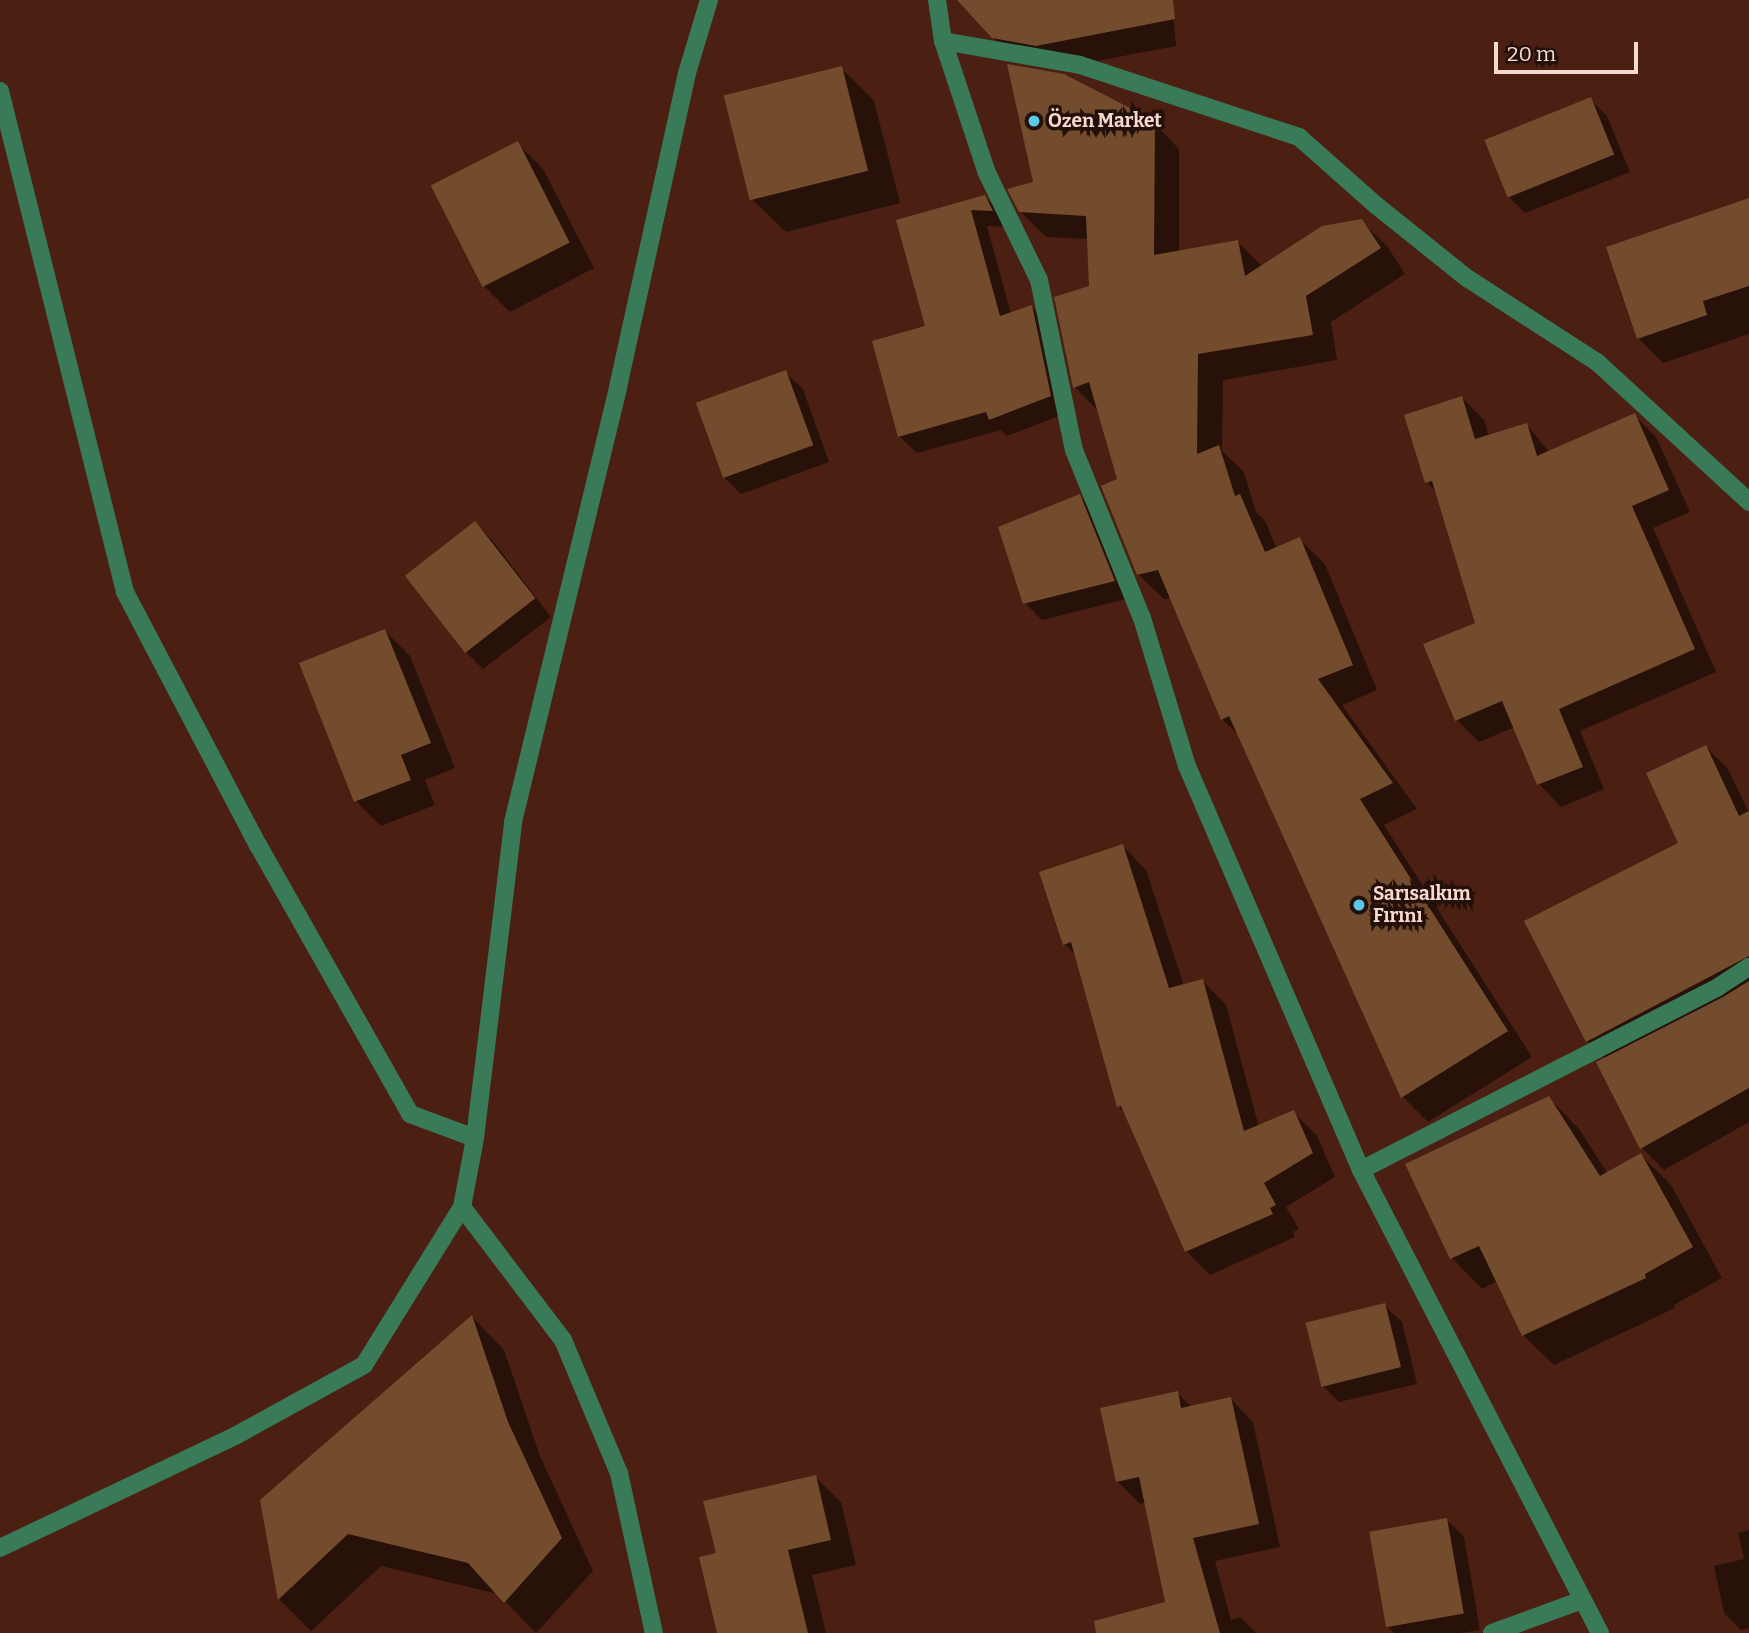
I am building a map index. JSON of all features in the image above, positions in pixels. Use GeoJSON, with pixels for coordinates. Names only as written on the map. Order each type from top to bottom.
{"type":"FeatureCollection","features":[{"type":"Feature","properties":{"kind":"street"},"geometry":{"type":"LineString","coordinates":[[0,1548],[235,1436],[364,1365],[462,1207],[475,1138],[513,822],[618,387],[687,73],[709,0]]}},
{"type":"Feature","properties":{"kind":"street"},"geometry":{"type":"LineString","coordinates":[[937,0],[943,41],[987,173],[1039,280],[1074,450],[1142,618],[1187,766],[1361,1170],[1601,1633]]}},
{"type":"Feature","properties":{"kind":"street"},"geometry":{"type":"LineString","coordinates":[[943,41],[1080,65],[1299,136],[1377,206],[1467,278],[1597,362],[1749,502]]}},
{"type":"Feature","properties":{"kind":"street"},"geometry":{"type":"LineString","coordinates":[[0,91],[125,592],[258,845],[410,1114],[475,1138]]}},
{"type":"Feature","properties":{"kind":"street"},"geometry":{"type":"LineString","coordinates":[[1361,1170],[1718,987],[1749,967]]}},
{"type":"Feature","properties":{"kind":"street"},"geometry":{"type":"LineString","coordinates":[[462,1207],[563,1340],[619,1473],[654,1633]]}},
{"type":"Feature","properties":{"kind":"street"},"geometry":{"type":"LineString","coordinates":[[1492,1633],[1582,1600]]}},
{"type":"Feature","properties":{"kind":"building"},"geometry":{"type":"Polygon","coordinates":[[[957,0],[1173,0],[1175,19],[1036,46],[992,38],[957,0]]]}},
{"type":"Feature","properties":{"kind":"building"},"geometry":{"type":"Polygon","coordinates":[[[1007,64],[1064,74],[1155,121],[1154,255],[1238,240],[1245,276],[1322,226],[1362,219],[1381,248],[1306,296],[1313,335],[1198,354],[1197,454],[1219,445],[1235,496],[1240,494],[1265,552],[1300,537],[1353,665],[1318,679],[1393,783],[1360,799],[1508,1031],[1401,1098],[1229,716],[1221,720],[1158,570],[1137,575],[1101,486],[1117,479],[1089,382],[1073,388],[1054,297],[1089,286],[1086,216],[1019,212],[1007,189],[1033,182],[1007,64]]]}},
{"type":"Feature","properties":{"kind":"building"},"geometry":{"type":"Polygon","coordinates":[[[842,66],[868,171],[750,200],[724,96],[842,66]]]}},
{"type":"Feature","properties":{"kind":"building"},"geometry":{"type":"Polygon","coordinates":[[[1591,97],[1614,154],[1508,198],[1484,140],[1591,97]]]}},
{"type":"Feature","properties":{"kind":"building"},"geometry":{"type":"Polygon","coordinates":[[[518,141],[570,243],[482,287],[431,185],[518,141]]]}},
{"type":"Feature","properties":{"kind":"building"},"geometry":{"type":"Polygon","coordinates":[[[985,195],[993,211],[971,210],[1000,316],[1032,305],[1051,396],[989,420],[986,412],[898,437],[872,341],[925,326],[896,220],[985,195]]]}},
{"type":"Feature","properties":{"kind":"building"},"geometry":{"type":"Polygon","coordinates":[[[1749,198],[1749,286],[1703,301],[1707,315],[1637,339],[1606,247],[1749,198]]]}},
{"type":"Feature","properties":{"kind":"building"},"geometry":{"type":"Polygon","coordinates":[[[786,370],[813,445],[723,478],[696,403],[786,370]]]}},
{"type":"Feature","properties":{"kind":"building"},"geometry":{"type":"Polygon","coordinates":[[[1462,396],[1475,439],[1527,423],[1537,456],[1635,413],[1669,490],[1632,506],[1695,649],[1559,709],[1583,767],[1537,785],[1502,701],[1455,721],[1423,644],[1475,623],[1432,481],[1425,483],[1404,415],[1462,396]]]}},
{"type":"Feature","properties":{"kind":"building"},"geometry":{"type":"Polygon","coordinates":[[[1080,494],[1115,581],[1023,604],[998,527],[1080,494]]]}},
{"type":"Feature","properties":{"kind":"building"},"geometry":{"type":"Polygon","coordinates":[[[475,521],[535,598],[465,653],[405,576],[475,521]]]}},
{"type":"Feature","properties":{"kind":"building"},"geometry":{"type":"Polygon","coordinates":[[[385,629],[431,743],[401,755],[411,780],[354,802],[299,663],[385,629]]]}},
{"type":"Feature","properties":{"kind":"building"},"geometry":{"type":"Polygon","coordinates":[[[1706,745],[1739,816],[1749,811],[1749,956],[1586,1042],[1524,921],[1678,843],[1646,773],[1706,745]]]}},
{"type":"Feature","properties":{"kind":"building"},"geometry":{"type":"Polygon","coordinates":[[[1123,844],[1169,988],[1203,979],[1244,1131],[1294,1110],[1313,1153],[1264,1183],[1276,1205],[1270,1208],[1273,1214],[1185,1252],[1121,1106],[1117,1107],[1071,942],[1063,945],[1039,872],[1123,844]]]}},
{"type":"Feature","properties":{"kind":"building"},"geometry":{"type":"Polygon","coordinates":[[[1749,981],[1749,1088],[1640,1149],[1596,1062],[1749,981]]]}},
{"type":"Feature","properties":{"kind":"building"},"geometry":{"type":"Polygon","coordinates":[[[1549,1096],[1600,1176],[1641,1153],[1693,1247],[1645,1274],[1646,1278],[1522,1336],[1479,1246],[1450,1259],[1405,1164],[1549,1096]]]}},
{"type":"Feature","properties":{"kind":"building"},"geometry":{"type":"Polygon","coordinates":[[[1385,1303],[1401,1367],[1321,1387],[1305,1323],[1385,1303]]]}},
{"type":"Feature","properties":{"kind":"building"},"geometry":{"type":"Polygon","coordinates":[[[472,1315],[508,1422],[562,1538],[504,1603],[468,1563],[348,1534],[278,1600],[260,1500],[472,1315]]]}},
{"type":"Feature","properties":{"kind":"building"},"geometry":{"type":"Polygon","coordinates":[[[1178,1391],[1181,1408],[1231,1397],[1259,1524],[1193,1538],[1220,1633],[1096,1633],[1094,1621],[1165,1602],[1139,1477],[1116,1482],[1100,1408],[1178,1391]]]}},
{"type":"Feature","properties":{"kind":"building"},"geometry":{"type":"Polygon","coordinates":[[[816,1475],[831,1540],[788,1550],[808,1633],[717,1633],[699,1557],[716,1553],[703,1501],[816,1475]]]}},
{"type":"Feature","properties":{"kind":"building"},"geometry":{"type":"Polygon","coordinates":[[[1447,1518],[1464,1614],[1386,1627],[1369,1532],[1447,1518]]]}},
{"type":"Feature","properties":{"kind":"place","name":"Özen Market"},"geometry":{"type":"Point","coordinates":[1034,121]}},
{"type":"Feature","properties":{"kind":"place","name":"Sarısalkım Fırını"},"geometry":{"type":"Point","coordinates":[1359,905]}}]}
